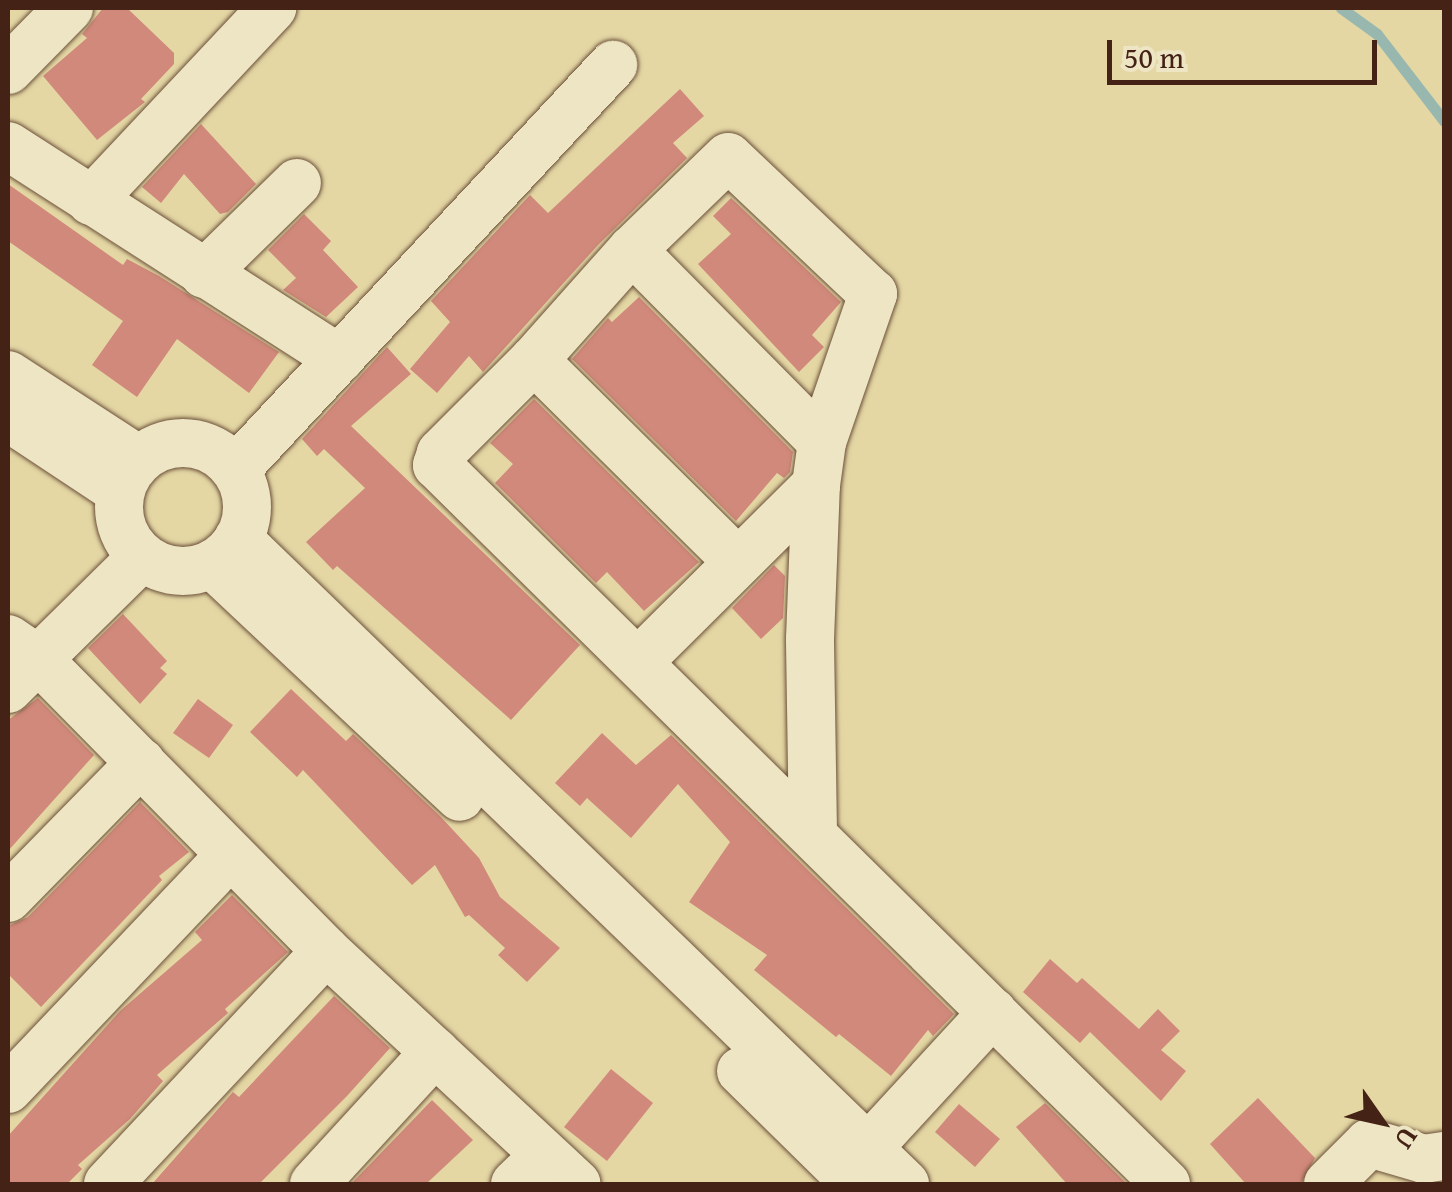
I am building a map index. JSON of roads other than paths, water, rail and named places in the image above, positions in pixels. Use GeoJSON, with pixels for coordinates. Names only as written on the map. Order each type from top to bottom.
{"type":"FeatureCollection","features":[{"type":"Feature","properties":{"kind":"street"},"geometry":{"type":"LineString","coordinates":[[8,70],[69,8]]}},
{"type":"Feature","properties":{"kind":"street"},"geometry":{"type":"LineString","coordinates":[[91,201],[272,8]]}},
{"type":"Feature","properties":{"kind":"street"},"geometry":{"type":"LineString","coordinates":[[236,469],[614,65]]}},
{"type":"Feature","properties":{"kind":"street"},"geometry":{"type":"LineString","coordinates":[[8,146],[340,359]]}},
{"type":"Feature","properties":{"kind":"street"},"geometry":{"type":"LineString","coordinates":[[813,833],[810,638],[819,464],[873,294],[728,157],[632,250],[534,360],[441,454],[437,466],[1166,1184]]}},
{"type":"Feature","properties":{"kind":"street"},"geometry":{"type":"LineString","coordinates":[[204,274],[297,183]]}},
{"type":"Feature","properties":{"kind":"street"},"geometry":{"type":"LineString","coordinates":[[632,250],[819,464]]}},
{"type":"Feature","properties":{"kind":"street"},"geometry":{"type":"LineString","coordinates":[[534,360],[736,560]]}},
{"type":"Feature","properties":{"kind":"street"},"geometry":{"type":"LineString","coordinates":[[8,375],[130,476]]}},
{"type":"Feature","properties":{"kind":"street"},"geometry":{"type":"LineString","coordinates":[[8,417],[130,476]]}},
{"type":"Feature","properties":{"kind":"street"},"geometry":{"type":"LineString","coordinates":[[190,442],[223,456],[236,469],[248,504],[225,552],[176,571],[142,557],[122,528],[130,476],[171,443],[190,442]]}},
{"type":"Feature","properties":{"kind":"street"},"geometry":{"type":"LineString","coordinates":[[638,662],[736,560],[819,464]]}},
{"type":"Feature","properties":{"kind":"street"},"geometry":{"type":"LineString","coordinates":[[225,552],[612,906],[850,1172],[905,1184]]}},
{"type":"Feature","properties":{"kind":"street"},"geometry":{"type":"LineString","coordinates":[[142,557],[18,662],[142,762],[326,951],[435,1052],[546,1175]]}},
{"type":"Feature","properties":{"kind":"street"},"geometry":{"type":"LineString","coordinates":[[8,898],[142,762]]}},
{"type":"Feature","properties":{"kind":"street"},"geometry":{"type":"LineString","coordinates":[[8,1090],[230,855]]}},
{"type":"Feature","properties":{"kind":"street"},"geometry":{"type":"LineString","coordinates":[[108,1184],[326,951]]}},
{"type":"Feature","properties":{"kind":"street"},"geometry":{"type":"LineString","coordinates":[[850,1172],[993,1012]]}},
{"type":"Feature","properties":{"kind":"street"},"geometry":{"type":"LineString","coordinates":[[314,1184],[435,1052]]}},
{"type":"Feature","properties":{"kind":"street"},"geometry":{"type":"LineString","coordinates":[[1328,1184],[1369,1144],[1424,1159],[1444,1158]]}},
{"type":"Feature","properties":{"kind":"waterway"},"geometry":{"type":"LineString","coordinates":[[1341,8],[1377,34],[1444,121]]}}]}
